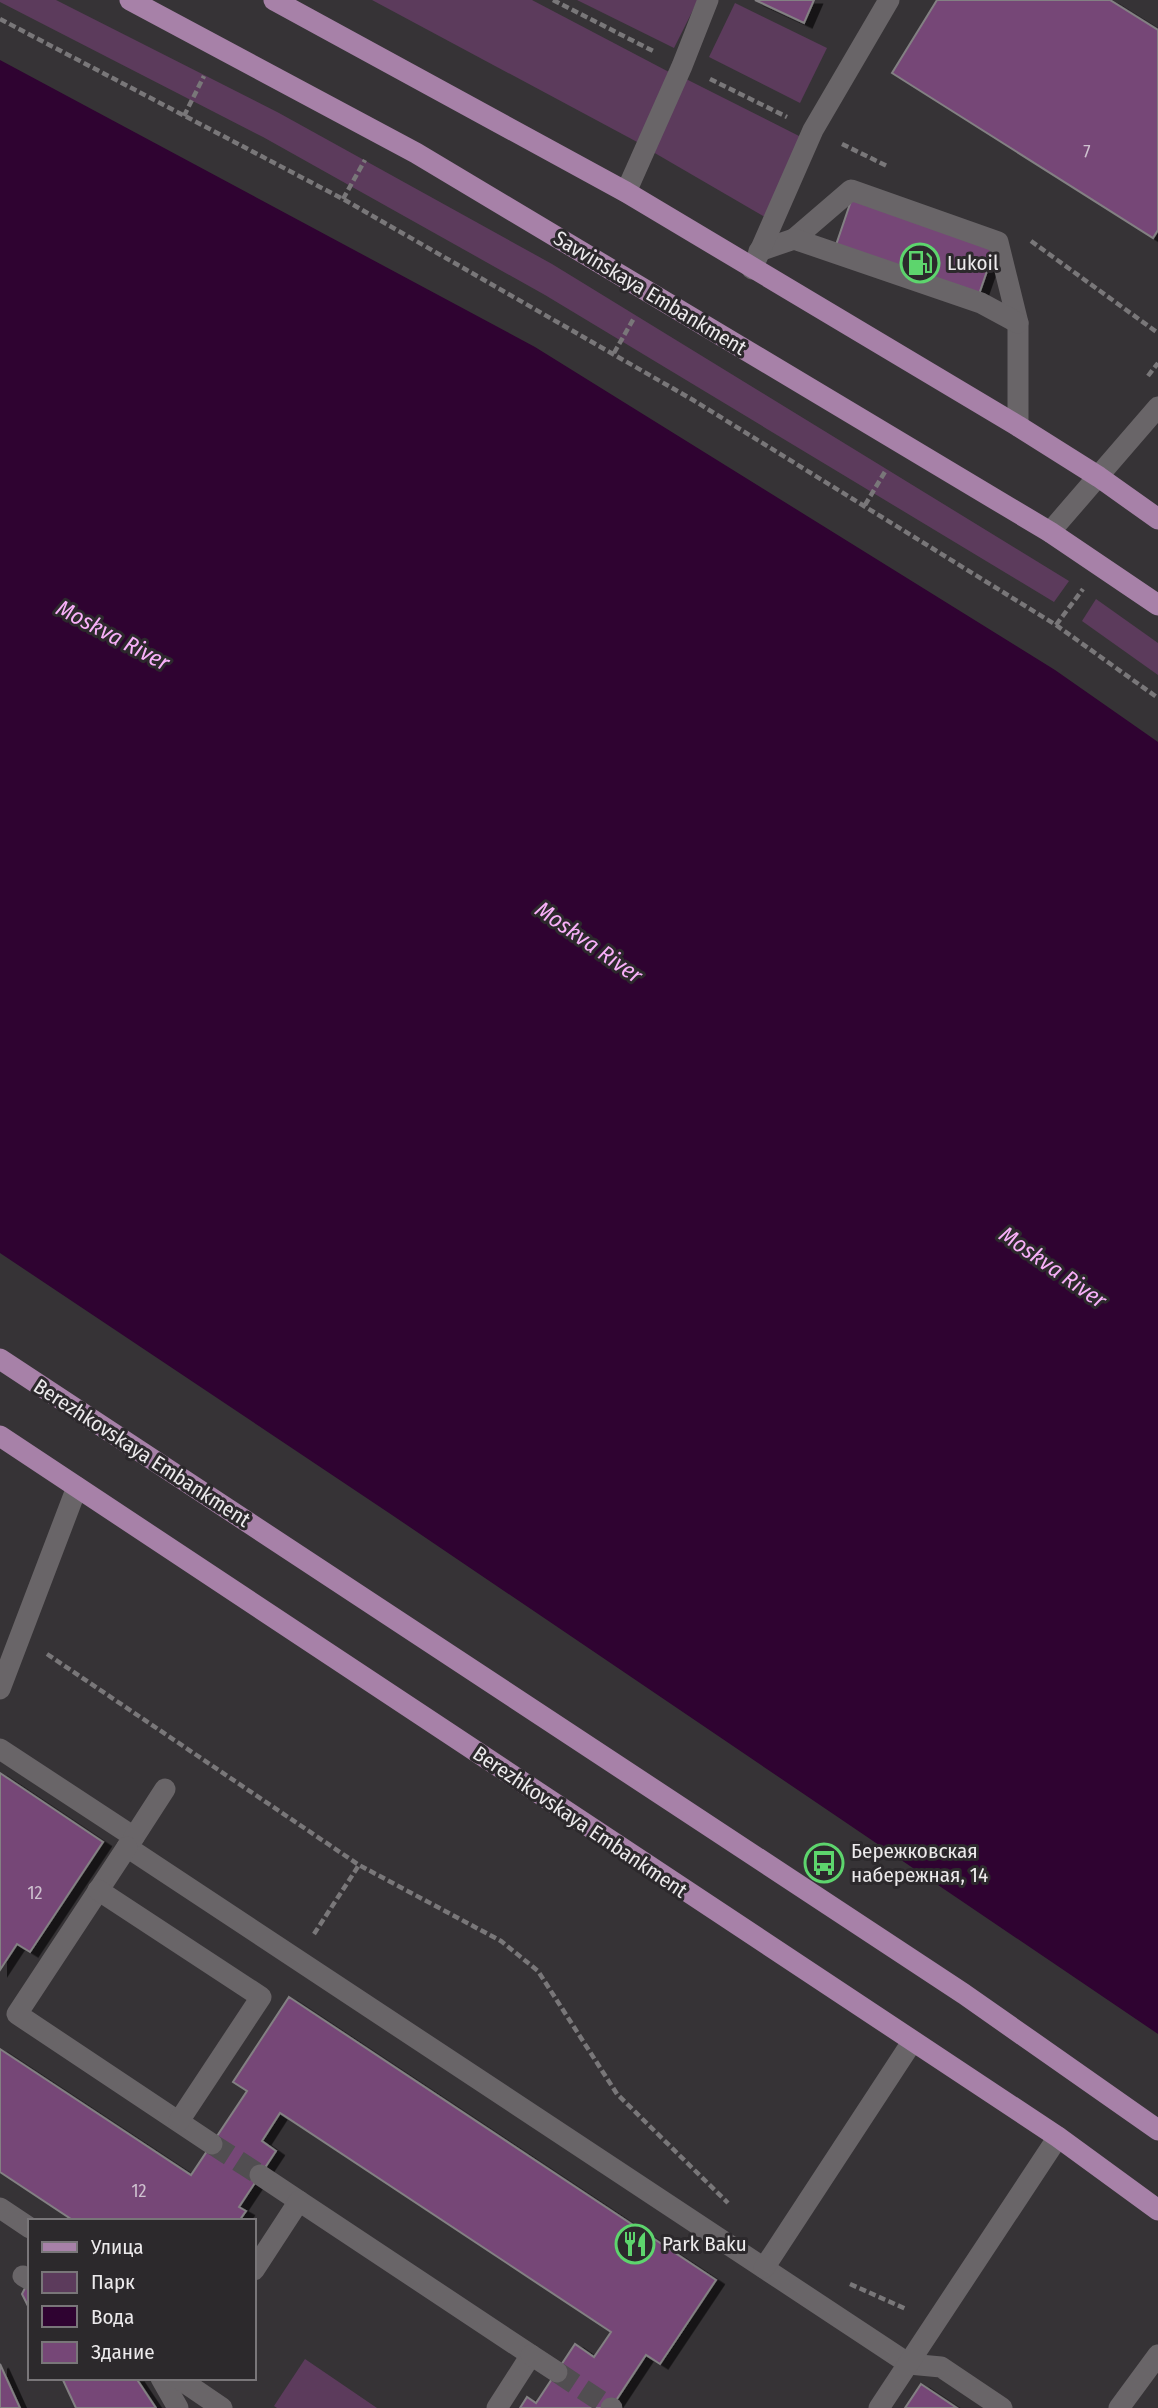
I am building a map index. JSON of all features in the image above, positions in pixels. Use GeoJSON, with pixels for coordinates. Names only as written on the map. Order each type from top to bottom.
{"type":"FeatureCollection","features":[{"type":"Feature","properties":{"kind":"main road","name":"Savvinskaya Embankment"},"geometry":{"type":"LineString","coordinates":[[130,0],[416,153],[1050,532],[1158,605]]}},
{"type":"Feature","properties":{"kind":"main road"},"geometry":{"type":"LineString","coordinates":[[274,0],[756,260],[1099,477],[1158,519]]}},
{"type":"Feature","properties":{"kind":"main road","name":"Berezhkovskaya Embankment"},"geometry":{"type":"LineString","coordinates":[[0,1359],[964,1994],[1158,2130]]}},
{"type":"Feature","properties":{"kind":"main road","name":"Berezhkovskaya Embankment"},"geometry":{"type":"LineString","coordinates":[[0,1436],[1058,2137],[1158,2210]]}},
{"type":"Feature","properties":{"kind":"street"},"geometry":{"type":"LineString","coordinates":[[626,192],[708,0]]}},
{"type":"Feature","properties":{"kind":"street"},"geometry":{"type":"LineString","coordinates":[[756,260],[813,130],[889,0]]}},
{"type":"Feature","properties":{"kind":"street"},"geometry":{"type":"LineString","coordinates":[[756,260],[794,239],[851,190],[998,242],[1018,323],[1018,426]]}},
{"type":"Feature","properties":{"kind":"street"},"geometry":{"type":"LineString","coordinates":[[794,239],[981,303],[1018,323]]}},
{"type":"Feature","properties":{"kind":"street"},"geometry":{"type":"LineString","coordinates":[[1050,532],[1158,407]]}},
{"type":"Feature","properties":{"kind":"street"},"geometry":{"type":"LineString","coordinates":[[0,1689],[77,1487]]}},
{"type":"Feature","properties":{"kind":"street"},"geometry":{"type":"LineString","coordinates":[[0,1749],[297,1960],[909,2364],[941,2367],[1002,2408]]}},
{"type":"Feature","properties":{"kind":"street"},"geometry":{"type":"LineString","coordinates":[[164,1789],[17,2014],[212,2144]]}},
{"type":"Feature","properties":{"kind":"street"},"geometry":{"type":"LineString","coordinates":[[98,1890],[261,1997],[179,2122]]}},
{"type":"Feature","properties":{"kind":"street"},"geometry":{"type":"LineString","coordinates":[[764,2268],[912,2042]]}},
{"type":"Feature","properties":{"kind":"street"},"geometry":{"type":"LineString","coordinates":[[880,2408],[1058,2137]]}},
{"type":"Feature","properties":{"kind":"street"},"geometry":{"type":"LineString","coordinates":[[260,2175],[557,2372]]}},
{"type":"Feature","properties":{"kind":"street"},"geometry":{"type":"LineString","coordinates":[[256,2267],[299,2201]]}},
{"type":"Feature","properties":{"kind":"street"},"geometry":{"type":"LineString","coordinates":[[0,2208],[28,2227]]}},
{"type":"Feature","properties":{"kind":"street"},"geometry":{"type":"LineString","coordinates":[[497,2408],[531,2355]]}},
{"type":"Feature","properties":{"kind":"street"},"geometry":{"type":"LineString","coordinates":[[1119,2408],[1158,2356]]}},
{"type":"Feature","properties":{"kind":"street"},"geometry":{"type":"LineString","coordinates":[[162,2380],[178,2408]]}},
{"type":"Feature","properties":{"kind":"street"},"geometry":{"type":"LineString","coordinates":[[181,2380],[222,2408]]}},
{"type":"Feature","properties":{"kind":"path"},"geometry":{"type":"LineString","coordinates":[[0,19],[343,200],[614,353],[1056,625],[1158,698]]}},
{"type":"Feature","properties":{"kind":"path"},"geometry":{"type":"LineString","coordinates":[[184,116],[208,68]]}},
{"type":"Feature","properties":{"kind":"path"},"geometry":{"type":"LineString","coordinates":[[343,200],[369,153]]}},
{"type":"Feature","properties":{"kind":"path"},"geometry":{"type":"LineString","coordinates":[[614,353],[640,309]]}},
{"type":"Feature","properties":{"kind":"path"},"geometry":{"type":"LineString","coordinates":[[865,505],[892,460]]}},
{"type":"Feature","properties":{"kind":"path"},"geometry":{"type":"LineString","coordinates":[[1056,625],[1088,582]]}},
{"type":"Feature","properties":{"kind":"path"},"geometry":{"type":"LineString","coordinates":[[20,1636],[359,1864],[501,1941],[538,1971],[617,2094],[736,2211]]}},
{"type":"Feature","properties":{"kind":"path"},"geometry":{"type":"LineString","coordinates":[[297,1960],[359,1864]]}},
{"type":"Feature","properties":{"kind":"path"},"geometry":{"type":"LineString","coordinates":[[849,2283],[935,2323]]}},
{"type":"Feature","properties":{"kind":"green space"},"geometry":{"type":"Polygon","coordinates":[[[0,0],[56,0],[279,113],[552,264],[1069,581],[1054,602],[545,295],[263,137],[0,0]]]}},
{"type":"Feature","properties":{"kind":"green space"},"geometry":{"type":"Polygon","coordinates":[[[372,0],[532,0],[669,72],[639,143],[372,0]]]}},
{"type":"Feature","properties":{"kind":"green space"},"geometry":{"type":"Polygon","coordinates":[[[577,0],[698,0],[674,48],[577,0]]]}},
{"type":"Feature","properties":{"kind":"green space"},"geometry":{"type":"Polygon","coordinates":[[[735,3],[827,48],[800,103],[709,57],[735,3]]]}},
{"type":"Feature","properties":{"kind":"green space"},"geometry":{"type":"Polygon","coordinates":[[[686,79],[801,137],[765,217],[653,152],[686,79]]]}},
{"type":"Feature","properties":{"kind":"green space"},"geometry":{"type":"Polygon","coordinates":[[[1096,599],[1158,643],[1158,675],[1082,621],[1096,599]]]}},
{"type":"Feature","properties":{"kind":"green space"},"geometry":{"type":"Polygon","coordinates":[[[305,2359],[377,2408],[274,2406],[305,2359]]]}},
{"type":"Feature","properties":{"kind":"water","name":"Moskva River"},"geometry":{"type":"Polygon","coordinates":[[[0,60],[535,347],[1055,670],[1158,742],[1158,2034],[0,1253],[0,60]]]}},
{"type":"Feature","properties":{"kind":"building"},"geometry":{"type":"Polygon","coordinates":[[[755,0],[814,0],[804,23],[755,0]]]}},
{"type":"Feature","properties":{"kind":"building"},"geometry":{"type":"Polygon","coordinates":[[[937,0],[1110,0],[1158,30],[1158,230],[1153,238],[892,73],[937,0]]]}},
{"type":"Feature","properties":{"kind":"building"},"geometry":{"type":"Polygon","coordinates":[[[852,198],[995,248],[978,297],[835,248],[852,198]]]}},
{"type":"Feature","properties":{"kind":"building"},"geometry":{"type":"Polygon","coordinates":[[[0,1773],[103,1842],[30,1952],[17,1944],[0,1970],[0,1773]]]}},
{"type":"Feature","properties":{"kind":"building"},"geometry":{"type":"Polygon","coordinates":[[[289,1997],[716,2280],[660,2364],[646,2355],[611,2408],[520,2408],[527,2397],[536,2403],[575,2344],[594,2357],[611,2332],[280,2113],[262,2141],[276,2151],[239,2207],[246,2211],[240,2219],[71,2219],[0,2172],[0,2049],[191,2175],[247,2091],[233,2082],[289,1997]]]}},
{"type":"Feature","properties":{"kind":"building"},"geometry":{"type":"Polygon","coordinates":[[[26,2286],[28,2287],[28,2306],[22,2294],[26,2286]]]}},
{"type":"Feature","properties":{"kind":"building"},"geometry":{"type":"Polygon","coordinates":[[[0,2364],[20,2408],[0,2408],[0,2364]]]}},
{"type":"Feature","properties":{"kind":"building"},"geometry":{"type":"Polygon","coordinates":[[[63,2380],[137,2380],[156,2408],[76,2408],[63,2380]]]}},
{"type":"Feature","properties":{"kind":"building"},"geometry":{"type":"Polygon","coordinates":[[[921,2384],[957,2408],[905,2408],[921,2384]]]}},
{"type":"Feature","properties":{"kind":"tunnel"},"geometry":{"type":"LineString","coordinates":[[212,2144],[260,2175]]}},
{"type":"Feature","properties":{"kind":"tunnel"},"geometry":{"type":"LineString","coordinates":[[557,2372],[611,2408]]}},
{"type":"Feature","properties":{"kind":"place","name":"Lukoil"},"geometry":{"type":"Point","coordinates":[920,263]}},
{"type":"Feature","properties":{"kind":"place","name":"Бережковская набережная, 14"},"geometry":{"type":"Point","coordinates":[824,1863]}},
{"type":"Feature","properties":{"kind":"place","name":"Park Baku"},"geometry":{"type":"Point","coordinates":[635,2244]}}]}
